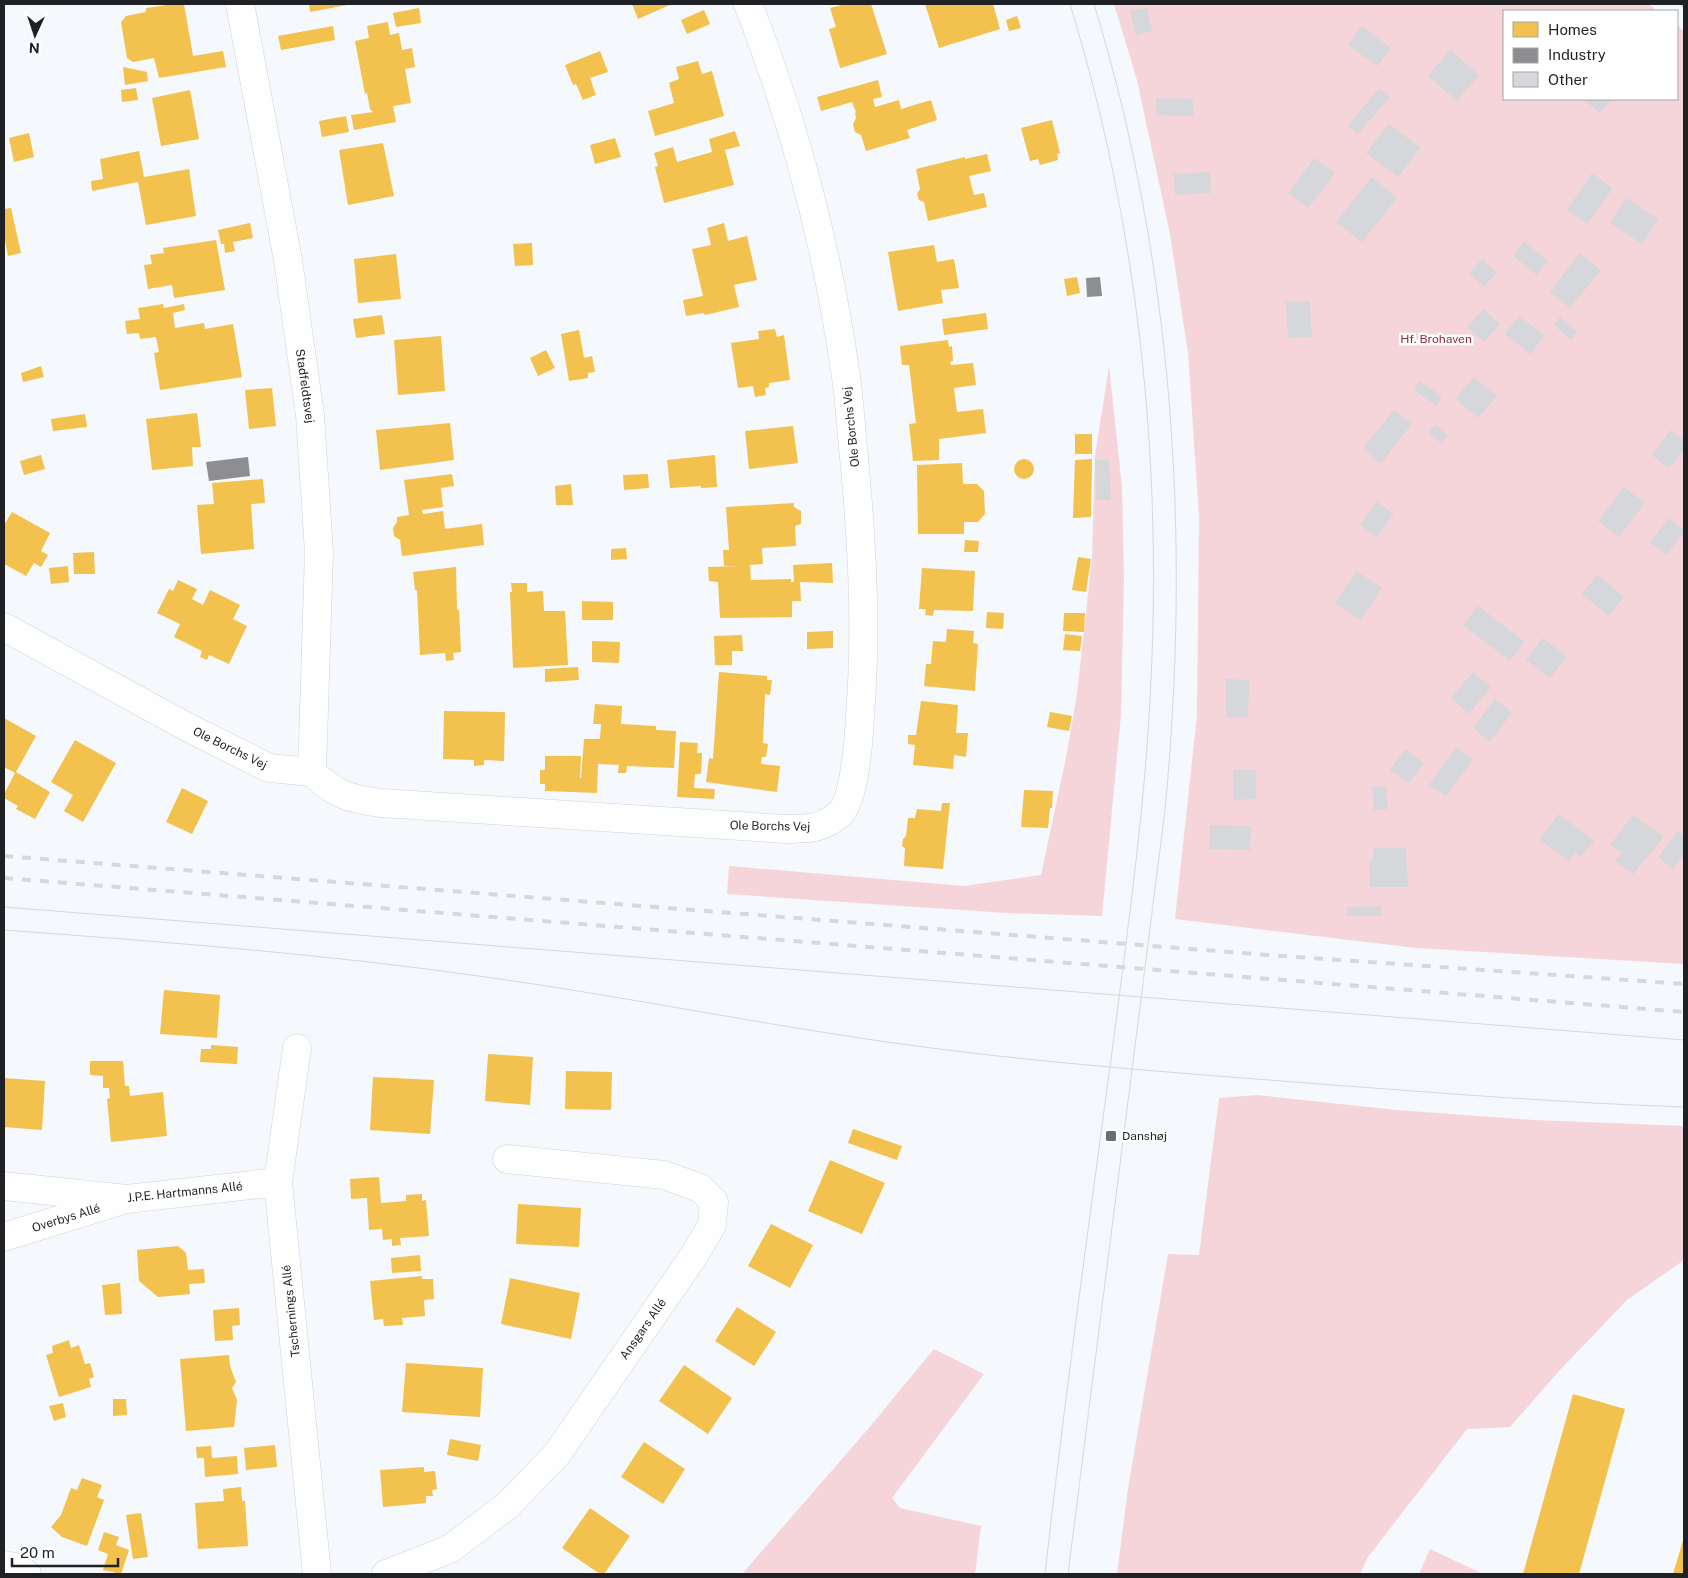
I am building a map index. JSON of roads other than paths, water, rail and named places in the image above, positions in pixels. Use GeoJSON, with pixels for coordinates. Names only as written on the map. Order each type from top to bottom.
{"type":"FeatureCollection","features":[{"type":"Feature","properties":{"kind":"street","name":"Stadfeldtsvej"},"geometry":{"type":"LineString","coordinates":[[240,4],[288,260],[310,415],[319,552],[312,772]]}},
{"type":"Feature","properties":{"kind":"street","name":"Ole Borchs Vej"},"geometry":{"type":"LineString","coordinates":[[4,627],[187,727],[269,768],[312,772],[322,782],[351,799],[380,803],[786,829],[820,827],[840,814],[849,796],[858,745],[863,681],[863,591],[858,500],[846,378],[825,259],[800,156],[766,49],[748,4]]}},
{"type":"Feature","properties":{"kind":"street","name":"Tschernings Allé"},"geometry":{"type":"LineString","coordinates":[[298,1048],[278,1182],[317,1574]]}},
{"type":"Feature","properties":{"kind":"street","name":"Ansgars Allé"},"geometry":{"type":"LineString","coordinates":[[386,1574],[450,1549],[508,1505],[557,1454],[695,1254],[712,1225],[714,1202],[700,1188],[664,1175],[507,1159]]}},
{"type":"Feature","properties":{"kind":"street","name":"J.P.E. Hartmanns Allé"},"geometry":{"type":"LineString","coordinates":[[4,1186],[127,1199],[278,1182]]}},
{"type":"Feature","properties":{"kind":"street","name":"Overbys Allé"},"geometry":{"type":"LineString","coordinates":[[4,1237],[127,1199]]}},
{"type":"Feature","properties":{"kind":"street"},"geometry":{"type":"LineString","coordinates":[[4,1565],[15,1567],[28,1574]]}},
{"type":"Feature","properties":{"kind":"tram line"},"geometry":{"type":"LineString","coordinates":[[1045,1574],[1069,1373],[1136,859],[1149,725],[1153,594],[1148,423],[1140,338],[1128,254],[1112,170],[1093,86],[1070,4]]}},
{"type":"Feature","properties":{"kind":"tram line"},"geometry":{"type":"LineString","coordinates":[[1068,1574],[1165,810],[1173,708],[1176,606],[1175,505],[1169,403],[1158,302],[1142,202],[1121,102],[1094,4]]}},
{"type":"Feature","properties":{"kind":"tram line"},"geometry":{"type":"LineString","coordinates":[[4,907],[1684,1040]]}},
{"type":"Feature","properties":{"kind":"tram line"},"geometry":{"type":"LineString","coordinates":[[4,930],[245,949],[426,969],[543,985],[882,1041],[1034,1060],[1456,1094],[1684,1107]]}},
{"type":"Feature","properties":{"kind":"railway"},"geometry":{"type":"LineString","coordinates":[[4,856],[1268,955],[1684,984]]}},
{"type":"Feature","properties":{"kind":"railway"},"geometry":{"type":"LineString","coordinates":[[4,878],[1684,1012]]}},
{"type":"Feature","properties":{"kind":"place","name":"Danshøj"},"geometry":{"type":"Point","coordinates":[1111,1136]}},
{"type":"Feature","properties":{"kind":"park label","name":"Hf. Brohaven"},"geometry":{"type":"Point","coordinates":[1436,339]}}]}
